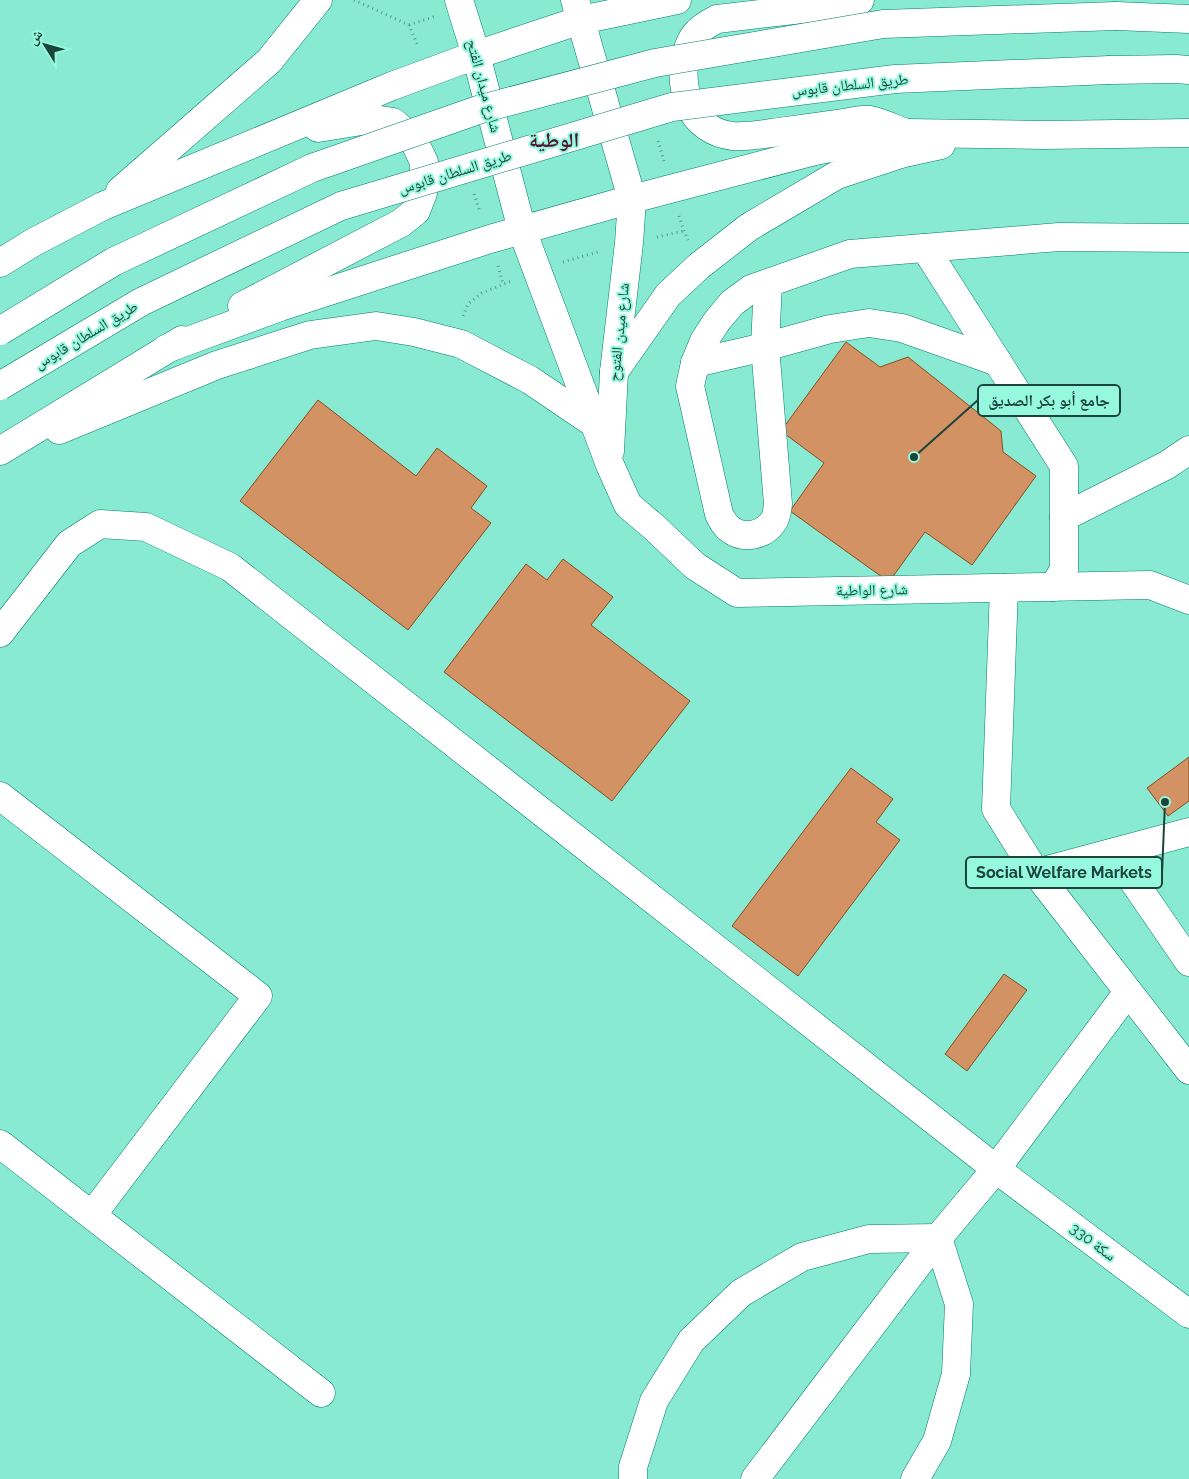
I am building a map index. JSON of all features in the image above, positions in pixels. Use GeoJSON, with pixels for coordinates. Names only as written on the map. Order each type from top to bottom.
{"type":"FeatureCollection","features":[{"type":"Feature","properties":{"kind":"main road"},"geometry":{"type":"LineString","coordinates":[[103,206],[269,61],[318,0]]}},
{"type":"Feature","properties":{"kind":"main road","name":"شارع ميدان الفتح"},"geometry":{"type":"LineString","coordinates":[[459,0],[476,55],[522,230],[595,424]]}},
{"type":"Feature","properties":{"kind":"main road"},"geometry":{"type":"LineString","coordinates":[[0,263],[34,242],[103,206],[392,86],[476,55],[578,10],[677,0]]}},
{"type":"Feature","properties":{"kind":"main road"},"geometry":{"type":"LineString","coordinates":[[860,0],[717,19],[705,25],[694,34],[689,46],[685,61],[684,79],[686,96],[693,113],[700,122],[723,134],[734,136],[869,120],[906,133]]}},
{"type":"Feature","properties":{"kind":"main road"},"geometry":{"type":"LineString","coordinates":[[578,10],[632,199]]}},
{"type":"Feature","properties":{"kind":"main road"},"geometry":{"type":"LineString","coordinates":[[0,331],[113,262],[312,168],[481,109],[655,63],[883,24],[1116,16],[1189,19]]}},
{"type":"Feature","properties":{"kind":"main road","name":"طريق السلطان قابوس"},"geometry":{"type":"LineString","coordinates":[[0,386],[141,302],[341,206],[672,107],[895,79],[1110,70],[1189,70]]}},
{"type":"Feature","properties":{"kind":"main road"},"geometry":{"type":"LineString","coordinates":[[0,451],[166,349],[268,292],[401,223],[416,211],[423,193],[424,162],[413,139],[393,122],[374,119],[268,137]]}},
{"type":"Feature","properties":{"kind":"main road"},"geometry":{"type":"LineString","coordinates":[[166,349],[280,307],[522,230],[815,151],[906,133],[1044,135],[1189,133]]}},
{"type":"Feature","properties":{"kind":"main road"},"geometry":{"type":"LineString","coordinates":[[614,372],[668,295],[699,266],[749,227],[837,176],[904,153],[984,134]]}},
{"type":"Feature","properties":{"kind":"main road","name":"شارع ميدن الفتوح"},"geometry":{"type":"LineString","coordinates":[[610,465],[614,372],[630,243],[632,199]]}},
{"type":"Feature","properties":{"kind":"main road"},"geometry":{"type":"LineString","coordinates":[[768,283],[765,347],[778,504],[773,522],[758,534],[748,536],[730,530],[723,523],[719,514],[690,386],[695,363],[704,341],[716,321],[732,304],[752,289],[768,283],[850,254],[1059,237],[1189,238]]}},
{"type":"Feature","properties":{"kind":"main road"},"geometry":{"type":"LineString","coordinates":[[0,249],[34,242]]}},
{"type":"Feature","properties":{"kind":"main road"},"geometry":{"type":"LineString","coordinates":[[925,248],[1064,466],[1064,582]]}},
{"type":"Feature","properties":{"kind":"main road"},"geometry":{"type":"LineString","coordinates":[[695,363],[830,330],[869,323],[902,328],[998,362]]}},
{"type":"Feature","properties":{"kind":"main road"},"geometry":{"type":"LineString","coordinates":[[0,455],[217,365],[310,335],[376,326],[414,332],[461,344],[530,380],[595,424]]}},
{"type":"Feature","properties":{"kind":"main road","name":"شارع الواطية"},"geometry":{"type":"LineString","coordinates":[[595,424],[610,465],[628,505],[656,528],[695,566],[737,593],[1004,588],[1064,582],[1150,585],[1189,600]]}},
{"type":"Feature","properties":{"kind":"main road"},"geometry":{"type":"LineString","coordinates":[[1064,517],[1167,465],[1189,450]]}},
{"type":"Feature","properties":{"kind":"main road","name":"سكة 330"},"geometry":{"type":"LineString","coordinates":[[0,633],[68,544],[100,524],[146,528],[230,567],[996,1169],[1189,1314]]}},
{"type":"Feature","properties":{"kind":"main road"},"geometry":{"type":"LineString","coordinates":[[1004,588],[996,809],[1036,873],[1189,1070]]}},
{"type":"Feature","properties":{"kind":"main road"},"geometry":{"type":"LineString","coordinates":[[0,796],[258,996],[92,1215]]}},
{"type":"Feature","properties":{"kind":"main road"},"geometry":{"type":"LineString","coordinates":[[1036,873],[1189,832]]}},
{"type":"Feature","properties":{"kind":"main road"},"geometry":{"type":"LineString","coordinates":[[1114,853],[1189,962]]}},
{"type":"Feature","properties":{"kind":"main road"},"geometry":{"type":"LineString","coordinates":[[755,1479],[938,1238],[996,1169],[1128,992]]}},
{"type":"Feature","properties":{"kind":"main road"},"geometry":{"type":"LineString","coordinates":[[0,1144],[321,1393]]}},
{"type":"Feature","properties":{"kind":"main road"},"geometry":{"type":"LineString","coordinates":[[633,1479],[633,1467],[654,1401],[691,1341],[741,1292],[802,1257],[869,1239],[938,1238]]}},
{"type":"Feature","properties":{"kind":"main road"},"geometry":{"type":"LineString","coordinates":[[915,1479],[937,1441],[956,1374],[959,1304],[938,1238]]}},
{"type":"Feature","properties":{"kind":"building"},"geometry":{"type":"Polygon","coordinates":[[[846,342],[880,367],[908,357],[1001,431],[1003,452],[1036,476],[972,565],[925,532],[889,582],[790,511],[824,463],[781,431],[846,342]]]}},
{"type":"Feature","properties":{"kind":"building"},"geometry":{"type":"Polygon","coordinates":[[[318,400],[416,476],[437,448],[487,486],[471,508],[491,523],[408,630],[240,501],[318,400]]]}},
{"type":"Feature","properties":{"kind":"building"},"geometry":{"type":"Polygon","coordinates":[[[563,559],[613,597],[591,625],[690,701],[612,801],[444,672],[526,564],[547,580],[563,559]]]}},
{"type":"Feature","properties":{"kind":"building"},"geometry":{"type":"Polygon","coordinates":[[[1189,757],[1189,801],[1168,816],[1147,788],[1189,757]]]}},
{"type":"Feature","properties":{"kind":"building"},"geometry":{"type":"Polygon","coordinates":[[[851,768],[893,799],[876,822],[900,840],[798,976],[732,926],[851,768]]]}},
{"type":"Feature","properties":{"kind":"building"},"geometry":{"type":"Polygon","coordinates":[[[1004,974],[1027,990],[967,1071],[945,1054],[1004,974]]]}},
{"type":"Feature","properties":{"kind":"place","name":"جامع أبو بكر الصديق"},"geometry":{"type":"Point","coordinates":[914,457]}},
{"type":"Feature","properties":{"kind":"place","name":"Social Welfare Markets"},"geometry":{"type":"Point","coordinates":[1165,802]}},
{"type":"Feature","properties":{"kind":"district","name":"الوطية"},"geometry":{"type":"Point","coordinates":[554,140]}}]}
